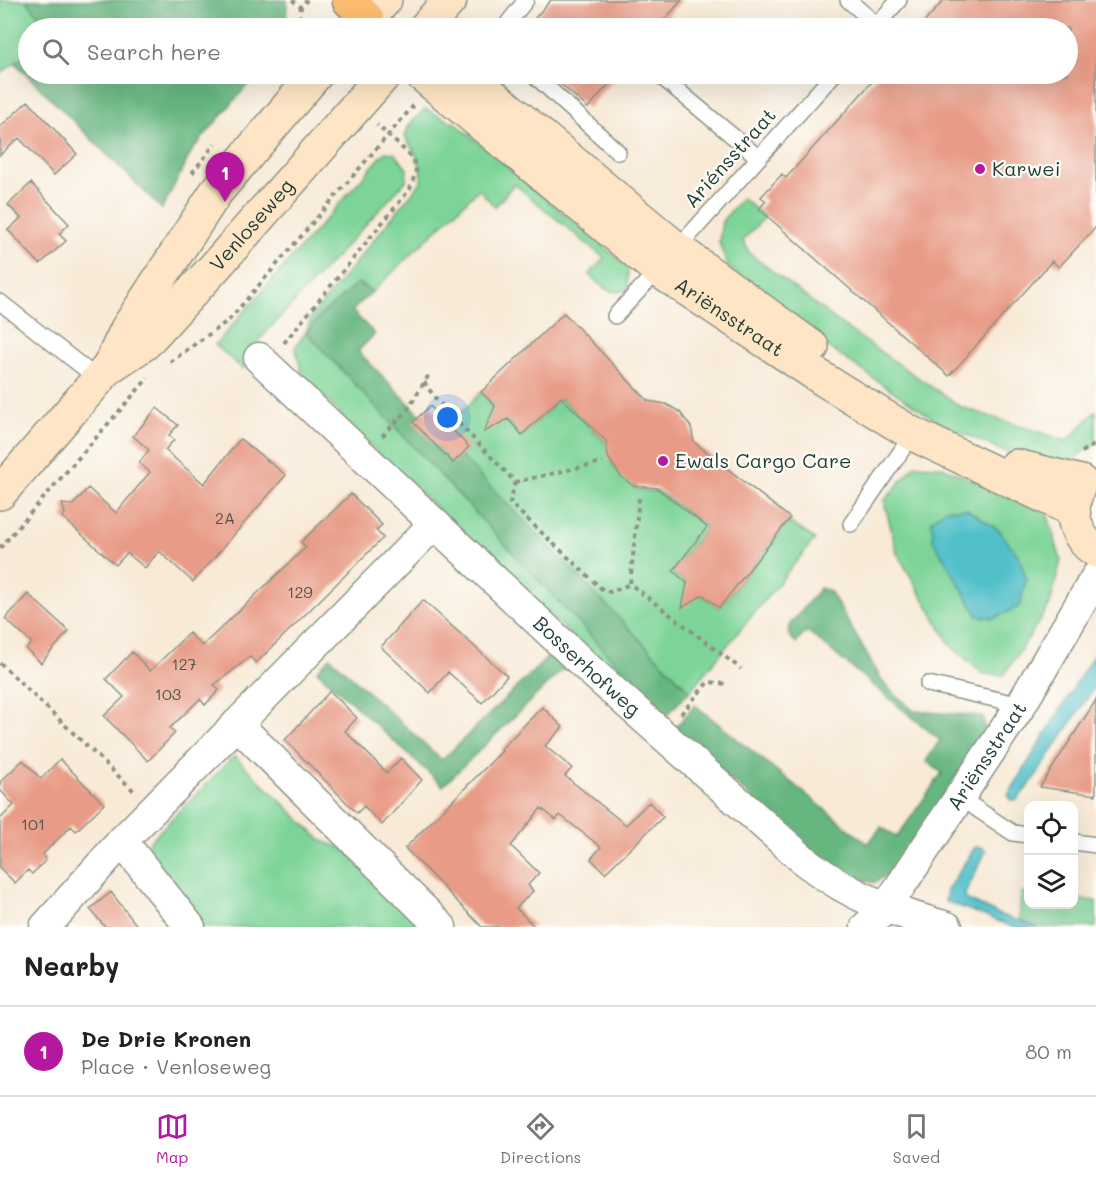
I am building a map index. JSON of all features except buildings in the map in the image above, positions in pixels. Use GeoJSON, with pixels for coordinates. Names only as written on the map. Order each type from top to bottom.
{"type":"FeatureCollection","features":[{"type":"Feature","properties":{"kind":"main road"},"geometry":{"type":"LineString","coordinates":[[403,0],[417,18]]}},
{"type":"Feature","properties":{"kind":"main road"},"geometry":{"type":"LineString","coordinates":[[434,18],[450,0]]}},
{"type":"Feature","properties":{"kind":"main road","name":"Venloseweg"},"geometry":{"type":"LineString","coordinates":[[104,373],[127,329],[216,192],[248,150],[307,84]]}},
{"type":"Feature","properties":{"kind":"main road","name":"Venloseweg"},"geometry":{"type":"LineString","coordinates":[[0,493],[104,373],[152,335],[376,84]]}},
{"type":"Feature","properties":{"kind":"main road","name":"Ariënsstraat"},"geometry":{"type":"LineString","coordinates":[[466,86],[668,260],[826,381],[918,428],[1083,487]]}},
{"type":"Feature","properties":{"kind":"main road"},"geometry":{"type":"LineString","coordinates":[[1083,487],[1075,525],[1082,539],[1096,551]]}},
{"type":"Feature","properties":{"kind":"street","name":"Bosserhofweg"},"geometry":{"type":"LineString","coordinates":[[263,361],[434,524],[663,735],[806,862],[876,918],[947,927]]}},
{"type":"Feature","properties":{"kind":"street"},"geometry":{"type":"LineString","coordinates":[[45,927],[122,841],[434,524]]}},
{"type":"Feature","properties":{"kind":"street","name":"Ariënsstraat"},"geometry":{"type":"LineString","coordinates":[[876,918],[1021,705],[1096,577]]}},
{"type":"Feature","properties":{"kind":"street"},"geometry":{"type":"LineString","coordinates":[[237,724],[441,927]]}},
{"type":"Feature","properties":{"kind":"street"},"geometry":{"type":"LineString","coordinates":[[122,841],[190,927]]}},
{"type":"Feature","properties":{"kind":"lane"},"geometry":{"type":"LineString","coordinates":[[512,18],[526,0]]}},
{"type":"Feature","properties":{"kind":"lane"},"geometry":{"type":"LineString","coordinates":[[848,0],[867,18]]}},
{"type":"Feature","properties":{"kind":"lane"},"geometry":{"type":"LineString","coordinates":[[884,18],[900,0]]}},
{"type":"Feature","properties":{"kind":"lane"},"geometry":{"type":"LineString","coordinates":[[544,84],[618,152]]}},
{"type":"Feature","properties":{"kind":"lane"},"geometry":{"type":"LineString","coordinates":[[671,84],[759,158]]}},
{"type":"Feature","properties":{"kind":"lane","name":"Ariénsstraat"},"geometry":{"type":"LineString","coordinates":[[615,316],[825,84]]}},
{"type":"Feature","properties":{"kind":"lane"},"geometry":{"type":"LineString","coordinates":[[0,302],[104,373]]}},
{"type":"Feature","properties":{"kind":"lane"},"geometry":{"type":"LineString","coordinates":[[851,524],[918,428]]}},
{"type":"Feature","properties":{"kind":"lane"},"geometry":{"type":"LineString","coordinates":[[928,684],[1021,705]]}},
{"type":"Feature","properties":{"kind":"lane"},"geometry":{"type":"LineString","coordinates":[[959,797],[1013,833],[1024,835]]}},
{"type":"Feature","properties":{"kind":"lane"},"geometry":{"type":"LineString","coordinates":[[1078,842],[1096,844]]}},
{"type":"Feature","properties":{"kind":"path"},"geometry":{"type":"LineString","coordinates":[[292,0],[301,7]]}},
{"type":"Feature","properties":{"kind":"path"},"geometry":{"type":"LineString","coordinates":[[300,18],[301,7],[307,0]]}},
{"type":"Feature","properties":{"kind":"path"},"geometry":{"type":"LineString","coordinates":[[167,364],[230,320],[390,136],[413,158],[416,171],[410,189],[263,361]]}},
{"type":"Feature","properties":{"kind":"path"},"geometry":{"type":"LineString","coordinates":[[362,455],[406,412],[430,373]]}},
{"type":"Feature","properties":{"kind":"path"},"geometry":{"type":"LineString","coordinates":[[0,548],[149,376]]}},
{"type":"Feature","properties":{"kind":"path"},"geometry":{"type":"LineString","coordinates":[[424,382],[515,482]]}},
{"type":"Feature","properties":{"kind":"path"},"geometry":{"type":"LineString","coordinates":[[515,482],[603,462]]}},
{"type":"Feature","properties":{"kind":"path"},"geometry":{"type":"LineString","coordinates":[[515,482],[510,503],[603,591],[611,592],[630,584]]}},
{"type":"Feature","properties":{"kind":"path"},"geometry":{"type":"LineString","coordinates":[[630,584],[639,498]]}},
{"type":"Feature","properties":{"kind":"path"},"geometry":{"type":"LineString","coordinates":[[630,584],[741,669]]}},
{"type":"Feature","properties":{"kind":"path"},"geometry":{"type":"LineString","coordinates":[[0,663],[153,809]]}},
{"type":"Feature","properties":{"kind":"path"},"geometry":{"type":"LineString","coordinates":[[663,735],[708,682],[728,684]]}},
{"type":"Feature","properties":{"kind":"green space"},"geometry":{"type":"Polygon","coordinates":[[[0,0],[26,0],[41,18],[18,18],[18,60],[0,74],[0,0]]]}},
{"type":"Feature","properties":{"kind":"green space"},"geometry":{"type":"Polygon","coordinates":[[[26,0],[287,0],[286,18],[41,18],[26,0]]]}},
{"type":"Feature","properties":{"kind":"green space"},"geometry":{"type":"Polygon","coordinates":[[[36,84],[248,84],[193,149],[162,209],[36,84]]]}},
{"type":"Feature","properties":{"kind":"green space"},"geometry":{"type":"Polygon","coordinates":[[[425,109],[456,124],[628,267],[628,289],[616,292],[607,289],[589,275],[604,258],[514,184],[495,207],[479,189],[372,292],[358,283],[306,332],[311,317],[421,182],[418,158],[405,137],[409,125],[425,109]]]}},
{"type":"Feature","properties":{"kind":"green space"},"geometry":{"type":"Polygon","coordinates":[[[385,152],[395,153],[407,169],[406,181],[261,338],[243,369],[215,345],[385,152]]]}},
{"type":"Feature","properties":{"kind":"green space"},"geometry":{"type":"Polygon","coordinates":[[[742,198],[765,217],[743,240],[750,254],[849,330],[961,407],[1067,441],[1096,411],[1096,443],[1066,464],[1003,451],[940,423],[801,329],[728,266],[719,243],[722,221],[742,198]]]}},
{"type":"Feature","properties":{"kind":"green space"},"geometry":{"type":"Polygon","coordinates":[[[358,283],[372,292],[352,311],[375,334],[358,351],[690,691],[666,716],[306,332],[322,314],[358,283]]]}},
{"type":"Feature","properties":{"kind":"green space"},"geometry":{"type":"Polygon","coordinates":[[[306,332],[666,716],[580,644],[355,431],[302,373],[295,347],[306,332]]]}},
{"type":"Feature","properties":{"kind":"green space"},"geometry":{"type":"Polygon","coordinates":[[[481,392],[522,436],[561,398],[606,443],[612,465],[639,490],[657,491],[707,527],[672,572],[719,608],[789,522],[815,539],[690,691],[439,435],[481,392]]]}},
{"type":"Feature","properties":{"kind":"green space"},"geometry":{"type":"Polygon","coordinates":[[[915,465],[940,466],[1047,513],[1061,560],[1050,605],[1004,675],[983,674],[951,646],[897,553],[884,501],[915,465]]]}},
{"type":"Feature","properties":{"kind":"green space"},"geometry":{"type":"Polygon","coordinates":[[[820,588],[830,591],[884,684],[914,711],[983,716],[985,730],[899,867],[874,883],[836,873],[674,729],[695,705],[868,844],[881,827],[897,837],[942,773],[926,761],[940,740],[807,631],[796,643],[789,635],[790,624],[820,588]]]}},
{"type":"Feature","properties":{"kind":"green space"},"geometry":{"type":"Polygon","coordinates":[[[550,655],[564,668],[443,786],[317,671],[330,657],[442,760],[550,655]]]}},
{"type":"Feature","properties":{"kind":"green space"},"geometry":{"type":"Polygon","coordinates":[[[234,756],[322,841],[345,849],[422,925],[420,927],[202,927],[147,851],[149,842],[234,756]]]}},
{"type":"Feature","properties":{"kind":"green space"},"geometry":{"type":"Polygon","coordinates":[[[1021,892],[1024,892],[1024,909],[1078,909],[1078,899],[1096,901],[1096,927],[1019,927],[1021,892]]]}},
{"type":"Feature","properties":{"kind":"water"},"geometry":{"type":"Polygon","coordinates":[[[946,509],[967,509],[999,530],[1019,557],[1026,578],[1020,606],[994,618],[978,616],[933,540],[932,520],[946,509]]]}},
{"type":"Feature","properties":{"kind":"water"},"geometry":{"type":"Polygon","coordinates":[[[1096,651],[1096,685],[1034,779],[1017,800],[1011,800],[1008,795],[1096,651]]]}},
{"type":"Feature","properties":{"kind":"water"},"geometry":{"type":"Polygon","coordinates":[[[975,847],[982,847],[986,851],[965,894],[966,899],[998,914],[1039,927],[1013,927],[945,901],[947,890],[975,847]]]}},
{"type":"Feature","properties":{"kind":"place","name":"Karwei"},"geometry":{"type":"Point","coordinates":[980,169]}},
{"type":"Feature","properties":{"kind":"place","name":"De Drie Kronen"},"geometry":{"type":"Point","coordinates":[225,202]}},
{"type":"Feature","properties":{"kind":"place","name":"Ewals Cargo Care"},"geometry":{"type":"Point","coordinates":[663,461]}}]}
